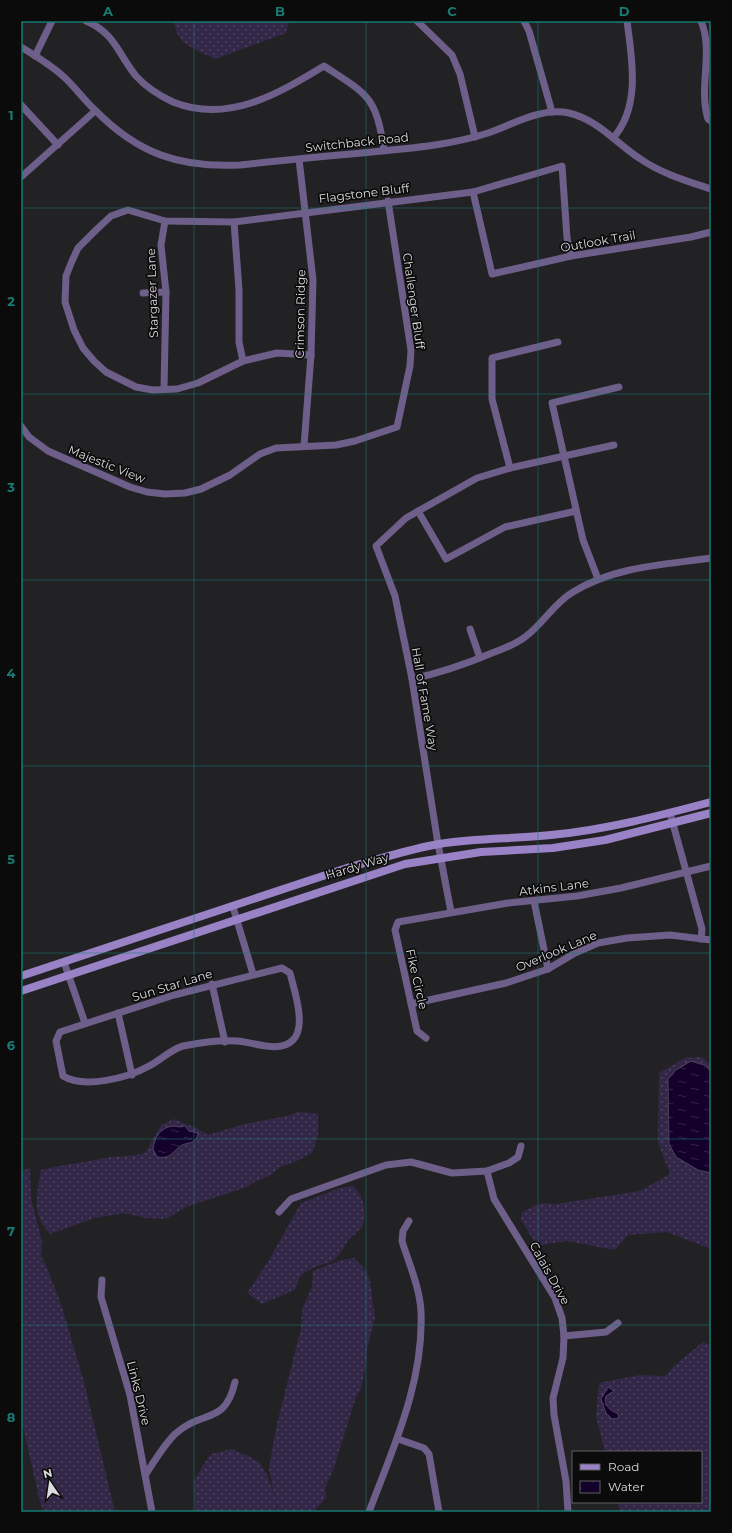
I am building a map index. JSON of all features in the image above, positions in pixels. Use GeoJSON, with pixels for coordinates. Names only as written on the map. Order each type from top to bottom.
{"type":"FeatureCollection","features":[{"type":"Feature","properties":{"kind":"main road","name":"Hardy Way"},"geometry":{"type":"LineString","coordinates":[[21,976],[350,867],[438,844],[478,839],[550,835],[602,828],[711,802]]}},
{"type":"Feature","properties":{"kind":"main road","name":"Hardy Way"},"geometry":{"type":"LineString","coordinates":[[21,991],[237,918],[405,864],[481,852],[553,848],[590,843],[673,824],[711,813]]}},
{"type":"Feature","properties":{"kind":"street"},"geometry":{"type":"LineString","coordinates":[[35,56],[52,21]]}},
{"type":"Feature","properties":{"kind":"street"},"geometry":{"type":"LineString","coordinates":[[86,21],[104,32],[115,43],[136,76],[151,90],[184,106],[201,110],[217,110],[237,107],[264,99],[324,66],[369,99],[376,111],[380,124],[384,150]]}},
{"type":"Feature","properties":{"kind":"street"},"geometry":{"type":"LineString","coordinates":[[417,21],[452,55],[460,74],[475,137]]}},
{"type":"Feature","properties":{"kind":"street"},"geometry":{"type":"LineString","coordinates":[[524,21],[529,31],[552,112]]}},
{"type":"Feature","properties":{"kind":"street"},"geometry":{"type":"LineString","coordinates":[[613,138],[622,128],[629,111],[632,58],[627,21]]}},
{"type":"Feature","properties":{"kind":"street"},"geometry":{"type":"LineString","coordinates":[[701,21],[707,43],[705,111],[709,120]]}},
{"type":"Feature","properties":{"kind":"street","name":"Switchback Road"},"geometry":{"type":"LineString","coordinates":[[21,47],[64,76],[95,111],[122,135],[146,149],[166,158],[186,163],[212,166],[233,166],[433,145],[475,137],[537,114],[567,112],[583,117],[597,124],[641,159],[657,168],[710,190]]}},
{"type":"Feature","properties":{"kind":"street"},"geometry":{"type":"LineString","coordinates":[[21,105],[58,145]]}},
{"type":"Feature","properties":{"kind":"street"},"geometry":{"type":"LineString","coordinates":[[21,177],[95,111]]}},
{"type":"Feature","properties":{"kind":"street","name":"Crimson Ridge"},"geometry":{"type":"LineString","coordinates":[[300,159],[313,280],[311,355],[304,446]]}},
{"type":"Feature","properties":{"kind":"street","name":"Flagstone Bluff"},"geometry":{"type":"LineString","coordinates":[[311,355],[277,354],[243,361],[198,383],[177,389],[136,387],[106,372],[83,348],[68,315],[65,289],[66,276],[78,248],[111,216],[128,210],[165,221],[234,222],[306,211],[473,192],[562,166],[566,238],[571,256]]}},
{"type":"Feature","properties":{"kind":"street","name":"Outlook Trail"},"geometry":{"type":"LineString","coordinates":[[473,192],[492,274],[571,256],[691,237],[710,231]]}},
{"type":"Feature","properties":{"kind":"street","name":"Challenger Bluff"},"geometry":{"type":"LineString","coordinates":[[388,202],[411,350],[410,366],[397,427]]}},
{"type":"Feature","properties":{"kind":"street","name":"Stargazer Lane"},"geometry":{"type":"LineString","coordinates":[[164,389],[166,292],[161,260],[161,246],[165,221]]}},
{"type":"Feature","properties":{"kind":"street"},"geometry":{"type":"LineString","coordinates":[[234,222],[239,290],[239,342],[243,361]]}},
{"type":"Feature","properties":{"kind":"street"},"geometry":{"type":"LineString","coordinates":[[143,293],[166,292]]}},
{"type":"Feature","properties":{"kind":"street"},"geometry":{"type":"LineString","coordinates":[[510,468],[492,399],[492,358],[558,342]]}},
{"type":"Feature","properties":{"kind":"street"},"geometry":{"type":"LineString","coordinates":[[598,579],[583,540],[552,403],[619,386]]}},
{"type":"Feature","properties":{"kind":"street","name":"Majestic View"},"geometry":{"type":"LineString","coordinates":[[21,426],[29,437],[48,451],[130,487],[147,492],[165,494],[185,493],[215,483],[260,454],[276,448],[336,445],[355,441],[397,427]]}},
{"type":"Feature","properties":{"kind":"street"},"geometry":{"type":"LineString","coordinates":[[576,511],[505,527],[446,559],[418,510],[477,478],[510,468],[614,445]]}},
{"type":"Feature","properties":{"kind":"street","name":"Hall of Fame Way"},"geometry":{"type":"LineString","coordinates":[[418,510],[406,518],[376,546],[395,596],[412,680],[438,844],[452,912]]}},
{"type":"Feature","properties":{"kind":"street"},"geometry":{"type":"LineString","coordinates":[[412,680],[442,673],[524,638],[538,627],[560,602],[573,592],[598,579],[640,566],[711,558]]}},
{"type":"Feature","properties":{"kind":"street"},"geometry":{"type":"LineString","coordinates":[[470,629],[480,658]]}},
{"type":"Feature","properties":{"kind":"street"},"geometry":{"type":"LineString","coordinates":[[670,813],[702,929],[701,939]]}},
{"type":"Feature","properties":{"kind":"street","name":"Atkins Lane"},"geometry":{"type":"LineString","coordinates":[[398,922],[508,903],[577,896],[614,890],[686,874],[711,866]]}},
{"type":"Feature","properties":{"kind":"street"},"geometry":{"type":"LineString","coordinates":[[534,901],[548,969]]}},
{"type":"Feature","properties":{"kind":"street"},"geometry":{"type":"LineString","coordinates":[[233,906],[253,974]]}},
{"type":"Feature","properties":{"kind":"street","name":"Fike Circle"},"geometry":{"type":"LineString","coordinates":[[398,922],[395,930],[417,1031],[426,1038]]}},
{"type":"Feature","properties":{"kind":"street","name":"Overlook Lane"},"geometry":{"type":"LineString","coordinates":[[411,1004],[506,983],[548,969],[575,953],[598,943],[627,938],[670,935],[711,940]]}},
{"type":"Feature","properties":{"kind":"street"},"geometry":{"type":"LineString","coordinates":[[64,962],[85,1023]]}},
{"type":"Feature","properties":{"kind":"street","name":"Sun Star Lane"},"geometry":{"type":"LineString","coordinates":[[132,1075],[114,1080],[71,1082],[63,1076],[56,1041],[60,1032],[118,1012],[212,984],[282,968],[290,973],[300,1022],[298,1033],[293,1040],[287,1044],[276,1047],[237,1041],[225,1042]]}},
{"type":"Feature","properties":{"kind":"street"},"geometry":{"type":"LineString","coordinates":[[118,1012],[132,1075],[181,1047],[225,1042],[212,984]]}},
{"type":"Feature","properties":{"kind":"street"},"geometry":{"type":"LineString","coordinates":[[279,1212],[291,1198],[395,1162],[411,1162],[452,1173],[487,1171],[509,1163],[518,1157],[521,1146]]}},
{"type":"Feature","properties":{"kind":"street","name":"Calais Drive"},"geometry":{"type":"LineString","coordinates":[[487,1171],[494,1199],[555,1298],[562,1318],[564,1336],[563,1358],[553,1398],[554,1416],[566,1481],[568,1512]]}},
{"type":"Feature","properties":{"kind":"street"},"geometry":{"type":"LineString","coordinates":[[369,1512],[398,1439],[411,1397],[420,1340],[421,1312],[419,1298],[402,1241],[403,1231],[409,1221]]}},
{"type":"Feature","properties":{"kind":"street","name":"Links Drive"},"geometry":{"type":"LineString","coordinates":[[102,1280],[101,1297],[130,1395],[152,1512]]}},
{"type":"Feature","properties":{"kind":"street"},"geometry":{"type":"LineString","coordinates":[[564,1336],[606,1332],[618,1323]]}},
{"type":"Feature","properties":{"kind":"street"},"geometry":{"type":"LineString","coordinates":[[146,1474],[176,1433],[193,1421],[217,1413],[224,1408],[232,1397],[235,1382]]}},
{"type":"Feature","properties":{"kind":"street"},"geometry":{"type":"LineString","coordinates":[[398,1439],[424,1448],[429,1454],[439,1512]]}},
{"type":"Feature","properties":{"kind":"shaded area"},"geometry":{"type":"Polygon","coordinates":[[[174,21],[289,21],[286,33],[215,59],[194,49],[183,41],[179,36],[174,21]]]}},
{"type":"Feature","properties":{"kind":"shaded area"},"geometry":{"type":"Polygon","coordinates":[[[702,1057],[711,1065],[711,1249],[667,1232],[628,1235],[615,1250],[567,1241],[537,1246],[521,1220],[522,1212],[541,1203],[556,1204],[640,1191],[670,1174],[658,1143],[659,1073],[685,1058],[702,1057]]]}},
{"type":"Feature","properties":{"kind":"shaded area"},"geometry":{"type":"Polygon","coordinates":[[[298,1112],[318,1114],[318,1135],[312,1153],[295,1162],[280,1167],[269,1176],[254,1182],[247,1187],[186,1207],[166,1219],[145,1218],[124,1213],[95,1218],[50,1234],[40,1219],[37,1196],[41,1170],[105,1158],[145,1153],[161,1125],[174,1119],[196,1128],[208,1135],[244,1124],[287,1116],[298,1112]]]}},
{"type":"Feature","properties":{"kind":"shaded area"},"geometry":{"type":"Polygon","coordinates":[[[30,1168],[31,1199],[42,1241],[41,1256],[62,1307],[84,1382],[115,1512],[44,1512],[40,1502],[21,1418],[21,1171],[30,1168]]]}},
{"type":"Feature","properties":{"kind":"shaded area"},"geometry":{"type":"Polygon","coordinates":[[[353,1186],[357,1189],[364,1204],[364,1221],[361,1228],[349,1240],[337,1257],[305,1273],[300,1277],[295,1290],[262,1304],[247,1293],[269,1260],[301,1203],[340,1188],[353,1186]]]}},
{"type":"Feature","properties":{"kind":"shaded area"},"geometry":{"type":"Polygon","coordinates":[[[354,1258],[363,1267],[370,1280],[375,1318],[367,1349],[366,1366],[361,1388],[356,1397],[334,1468],[325,1488],[326,1498],[316,1509],[316,1512],[278,1512],[276,1503],[277,1512],[195,1512],[194,1481],[202,1467],[211,1454],[231,1449],[259,1462],[268,1477],[274,1495],[269,1468],[276,1428],[301,1328],[302,1309],[312,1287],[313,1271],[341,1260],[354,1258]]]}},
{"type":"Feature","properties":{"kind":"shaded area"},"geometry":{"type":"Polygon","coordinates":[[[703,1342],[711,1346],[711,1512],[620,1512],[618,1503],[702,1503],[702,1451],[605,1451],[596,1417],[599,1383],[640,1375],[665,1376],[675,1365],[703,1342]]]}},
{"type":"Feature","properties":{"kind":"water"},"geometry":{"type":"Polygon","coordinates":[[[691,1061],[707,1066],[711,1073],[711,1173],[698,1170],[676,1157],[669,1144],[668,1079],[676,1070],[691,1061]]]}},
{"type":"Feature","properties":{"kind":"water"},"geometry":{"type":"Polygon","coordinates":[[[185,1126],[189,1131],[198,1133],[197,1137],[193,1142],[182,1145],[167,1157],[157,1157],[153,1149],[155,1140],[159,1133],[165,1128],[185,1126]]]}},
{"type":"Feature","properties":{"kind":"water"},"geometry":{"type":"Polygon","coordinates":[[[608,1387],[614,1391],[606,1396],[606,1405],[618,1414],[619,1418],[612,1419],[606,1413],[601,1399],[608,1387]]]}}]}
